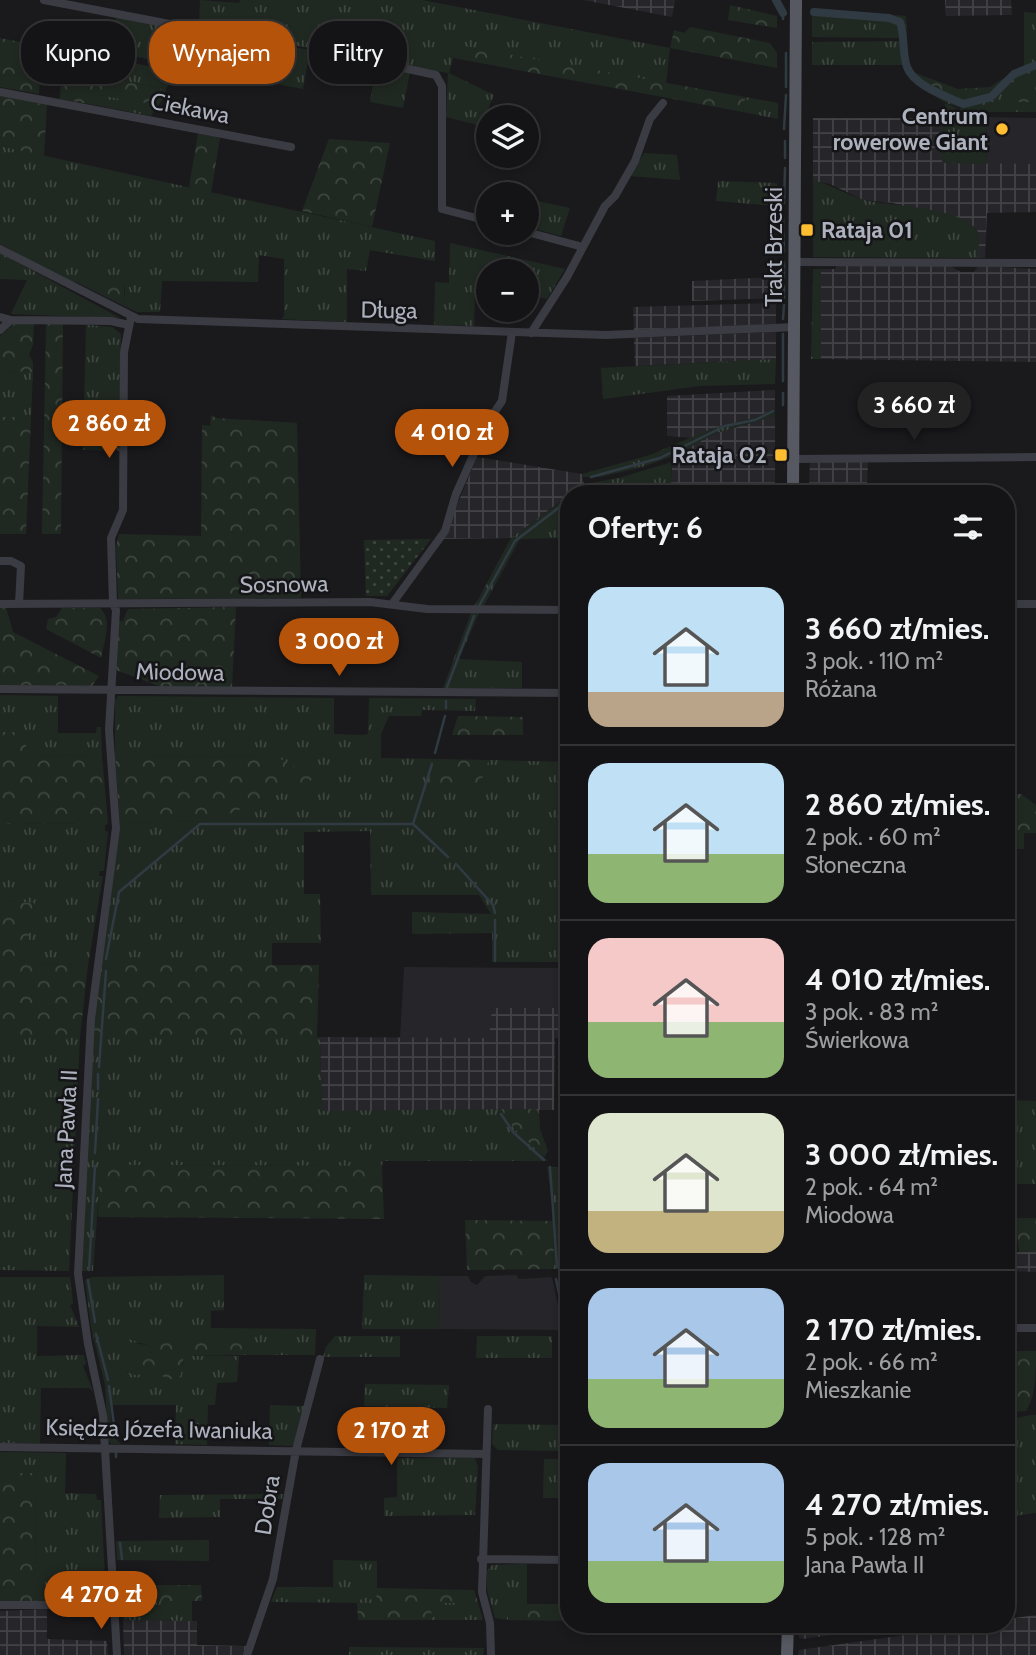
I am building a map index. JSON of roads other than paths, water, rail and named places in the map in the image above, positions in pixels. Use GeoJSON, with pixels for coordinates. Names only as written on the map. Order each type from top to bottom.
{"type":"FeatureCollection","features":[{"type":"Feature","properties":{"kind":"main road","name":"Trakt Brzeski"},"geometry":{"type":"LineString","coordinates":[[793,485],[796,0]]}},
{"type":"Feature","properties":{"kind":"main road"},"geometry":{"type":"LineString","coordinates":[[787,1655],[788,1633]]}},
{"type":"Feature","properties":{"kind":"street"},"geometry":{"type":"LineString","coordinates":[[44,0],[154,21]]}},
{"type":"Feature","properties":{"kind":"street"},"geometry":{"type":"LineString","coordinates":[[407,67],[425,71],[439,78],[442,86],[442,209],[476,219]]}},
{"type":"Feature","properties":{"kind":"street","name":"Ciekawa"},"geometry":{"type":"LineString","coordinates":[[0,92],[291,147]]}},
{"type":"Feature","properties":{"kind":"street"},"geometry":{"type":"LineString","coordinates":[[531,333],[605,206],[615,196],[635,161],[650,118],[663,103]]}},
{"type":"Feature","properties":{"kind":"street"},"geometry":{"type":"LineString","coordinates":[[539,235],[583,247]]}},
{"type":"Feature","properties":{"kind":"street","name":"Długa"},"geometry":{"type":"LineString","coordinates":[[0,249],[130,321],[531,333],[658,334],[795,327]]}},
{"type":"Feature","properties":{"kind":"street"},"geometry":{"type":"LineString","coordinates":[[795,262],[1036,263]]}},
{"type":"Feature","properties":{"kind":"street"},"geometry":{"type":"LineString","coordinates":[[0,317],[11,320],[130,321]]}},
{"type":"Feature","properties":{"kind":"street"},"geometry":{"type":"LineString","coordinates":[[0,330],[11,320]]}},
{"type":"Feature","properties":{"kind":"street","name":"Jana Pawła II"},"geometry":{"type":"LineString","coordinates":[[117,1655],[101,1396],[88,1344],[78,1274],[90,1029],[117,828],[108,730],[116,617],[113,604],[111,538],[123,510],[124,352],[130,321]]}},
{"type":"Feature","properties":{"kind":"street"},"geometry":{"type":"LineString","coordinates":[[392,604],[411,573],[445,531],[461,484],[489,420],[502,401],[512,332]]}},
{"type":"Feature","properties":{"kind":"street"},"geometry":{"type":"LineString","coordinates":[[794,459],[1036,457]]}},
{"type":"Feature","properties":{"kind":"street"},"geometry":{"type":"LineString","coordinates":[[0,561],[11,561],[21,566],[19,604]]}},
{"type":"Feature","properties":{"kind":"street","name":"Sosnowa"},"geometry":{"type":"LineString","coordinates":[[0,604],[392,604],[427,610],[560,610]]}},
{"type":"Feature","properties":{"kind":"street"},"geometry":{"type":"LineString","coordinates":[[1015,604],[1036,604]]}},
{"type":"Feature","properties":{"kind":"street","name":"Miodowa"},"geometry":{"type":"LineString","coordinates":[[0,690],[560,693]]}},
{"type":"Feature","properties":{"kind":"street"},"geometry":{"type":"LineString","coordinates":[[1015,1328],[1036,1328]]}},
{"type":"Feature","properties":{"kind":"street","name":"Dobra"},"geometry":{"type":"LineString","coordinates":[[247,1655],[272,1579],[296,1450],[320,1359]]}},
{"type":"Feature","properties":{"kind":"street"},"geometry":{"type":"LineString","coordinates":[[488,1409],[481,1559],[482,1592],[490,1623],[491,1655]]}},
{"type":"Feature","properties":{"kind":"street","name":"Księdza Józefa Iwaniuka"},"geometry":{"type":"LineString","coordinates":[[0,1447],[486,1454]]}},
{"type":"Feature","properties":{"kind":"street"},"geometry":{"type":"LineString","coordinates":[[481,1559],[560,1560]]}},
{"type":"Feature","properties":{"kind":"street"},"geometry":{"type":"LineString","coordinates":[[0,1605],[114,1605]]}},
{"type":"Feature","properties":{"kind":"waterway"},"geometry":{"type":"LineString","coordinates":[[776,0],[783,13]]}},
{"type":"Feature","properties":{"kind":"waterway"},"geometry":{"type":"LineString","coordinates":[[814,12],[889,18],[900,22],[905,62],[911,74],[931,90],[963,104],[991,97],[1014,74],[1036,65]]}},
{"type":"Feature","properties":{"kind":"waterway"},"geometry":{"type":"LineString","coordinates":[[783,13],[783,19]]}},
{"type":"Feature","properties":{"kind":"waterway"},"geometry":{"type":"LineString","coordinates":[[786,53],[786,87]]}},
{"type":"Feature","properties":{"kind":"waterway"},"geometry":{"type":"LineString","coordinates":[[784,129],[786,95]]}},
{"type":"Feature","properties":{"kind":"waterway"},"geometry":{"type":"LineString","coordinates":[[785,141],[785,158]]}},
{"type":"Feature","properties":{"kind":"waterway"},"geometry":{"type":"LineString","coordinates":[[784,203],[785,168]]}},
{"type":"Feature","properties":{"kind":"waterway"},"geometry":{"type":"LineString","coordinates":[[783,216],[784,252]]}},
{"type":"Feature","properties":{"kind":"waterway"},"geometry":{"type":"LineString","coordinates":[[784,262],[784,278]]}},
{"type":"Feature","properties":{"kind":"waterway"},"geometry":{"type":"LineString","coordinates":[[784,286],[784,298]]}},
{"type":"Feature","properties":{"kind":"waterway"},"geometry":{"type":"LineString","coordinates":[[783,319],[784,305]]}},
{"type":"Feature","properties":{"kind":"waterway"},"geometry":{"type":"LineString","coordinates":[[783,334],[783,381]]}},
{"type":"Feature","properties":{"kind":"waterway"},"geometry":{"type":"LineString","coordinates":[[783,393],[783,405]]}},
{"type":"Feature","properties":{"kind":"waterway"},"geometry":{"type":"LineString","coordinates":[[591,477],[660,458],[725,426],[755,420],[773,411]]}},
{"type":"Feature","properties":{"kind":"waterway"},"geometry":{"type":"LineString","coordinates":[[479,606],[515,541],[560,507]]}},
{"type":"Feature","properties":{"kind":"waterway"},"geometry":{"type":"LineString","coordinates":[[447,687],[474,616]]}},
{"type":"Feature","properties":{"kind":"waterway"},"geometry":{"type":"LineString","coordinates":[[446,701],[446,708]]}},
{"type":"Feature","properties":{"kind":"waterway"},"geometry":{"type":"LineString","coordinates":[[435,753],[445,716]]}},
{"type":"Feature","properties":{"kind":"waterway"},"geometry":{"type":"LineString","coordinates":[[106,959],[119,892],[200,824],[413,824],[432,764]]}},
{"type":"Feature","properties":{"kind":"waterway"},"geometry":{"type":"LineString","coordinates":[[413,824],[448,857]]}},
{"type":"Feature","properties":{"kind":"waterway"},"geometry":{"type":"LineString","coordinates":[[456,864],[493,905],[495,913]]}},
{"type":"Feature","properties":{"kind":"waterway"},"geometry":{"type":"LineString","coordinates":[[495,920],[495,961]]}},
{"type":"Feature","properties":{"kind":"waterway"},"geometry":{"type":"LineString","coordinates":[[99,1067],[106,971]]}},
{"type":"Feature","properties":{"kind":"waterway"},"geometry":{"type":"LineString","coordinates":[[98,1074],[98,1089]]}},
{"type":"Feature","properties":{"kind":"waterway"},"geometry":{"type":"LineString","coordinates":[[95,1153],[98,1099]]}},
{"type":"Feature","properties":{"kind":"waterway"},"geometry":{"type":"LineString","coordinates":[[501,1114],[514,1133],[544,1160]]}},
{"type":"Feature","properties":{"kind":"waterway"},"geometry":{"type":"LineString","coordinates":[[89,1270],[95,1166]]}},
{"type":"Feature","properties":{"kind":"waterway"},"geometry":{"type":"LineString","coordinates":[[550,1167],[557,1267]]}},
{"type":"Feature","properties":{"kind":"waterway"},"geometry":{"type":"LineString","coordinates":[[556,1279],[560,1298]]}},
{"type":"Feature","properties":{"kind":"waterway"},"geometry":{"type":"LineString","coordinates":[[88,1280],[95,1322]]}},
{"type":"Feature","properties":{"kind":"waterway"},"geometry":{"type":"LineString","coordinates":[[96,1334],[108,1380]]}},
{"type":"Feature","properties":{"kind":"waterway"},"geometry":{"type":"LineString","coordinates":[[109,1386],[115,1433]]}},
{"type":"Feature","properties":{"kind":"waterway"},"geometry":{"type":"LineString","coordinates":[[120,1543],[122,1559]]}},
{"type":"Feature","properties":{"kind":"waterway"},"geometry":{"type":"LineString","coordinates":[[123,1573],[126,1618]]}},
{"type":"Feature","properties":{"kind":"place","name":"Centrum rowerowe Giant"},"geometry":{"type":"Point","coordinates":[1002,129]}},
{"type":"Feature","properties":{"kind":"place","name":"Rataja 01"},"geometry":{"type":"Point","coordinates":[807,230]}},
{"type":"Feature","properties":{"kind":"place","name":"Rataja 02"},"geometry":{"type":"Point","coordinates":[781,455]}}]}
